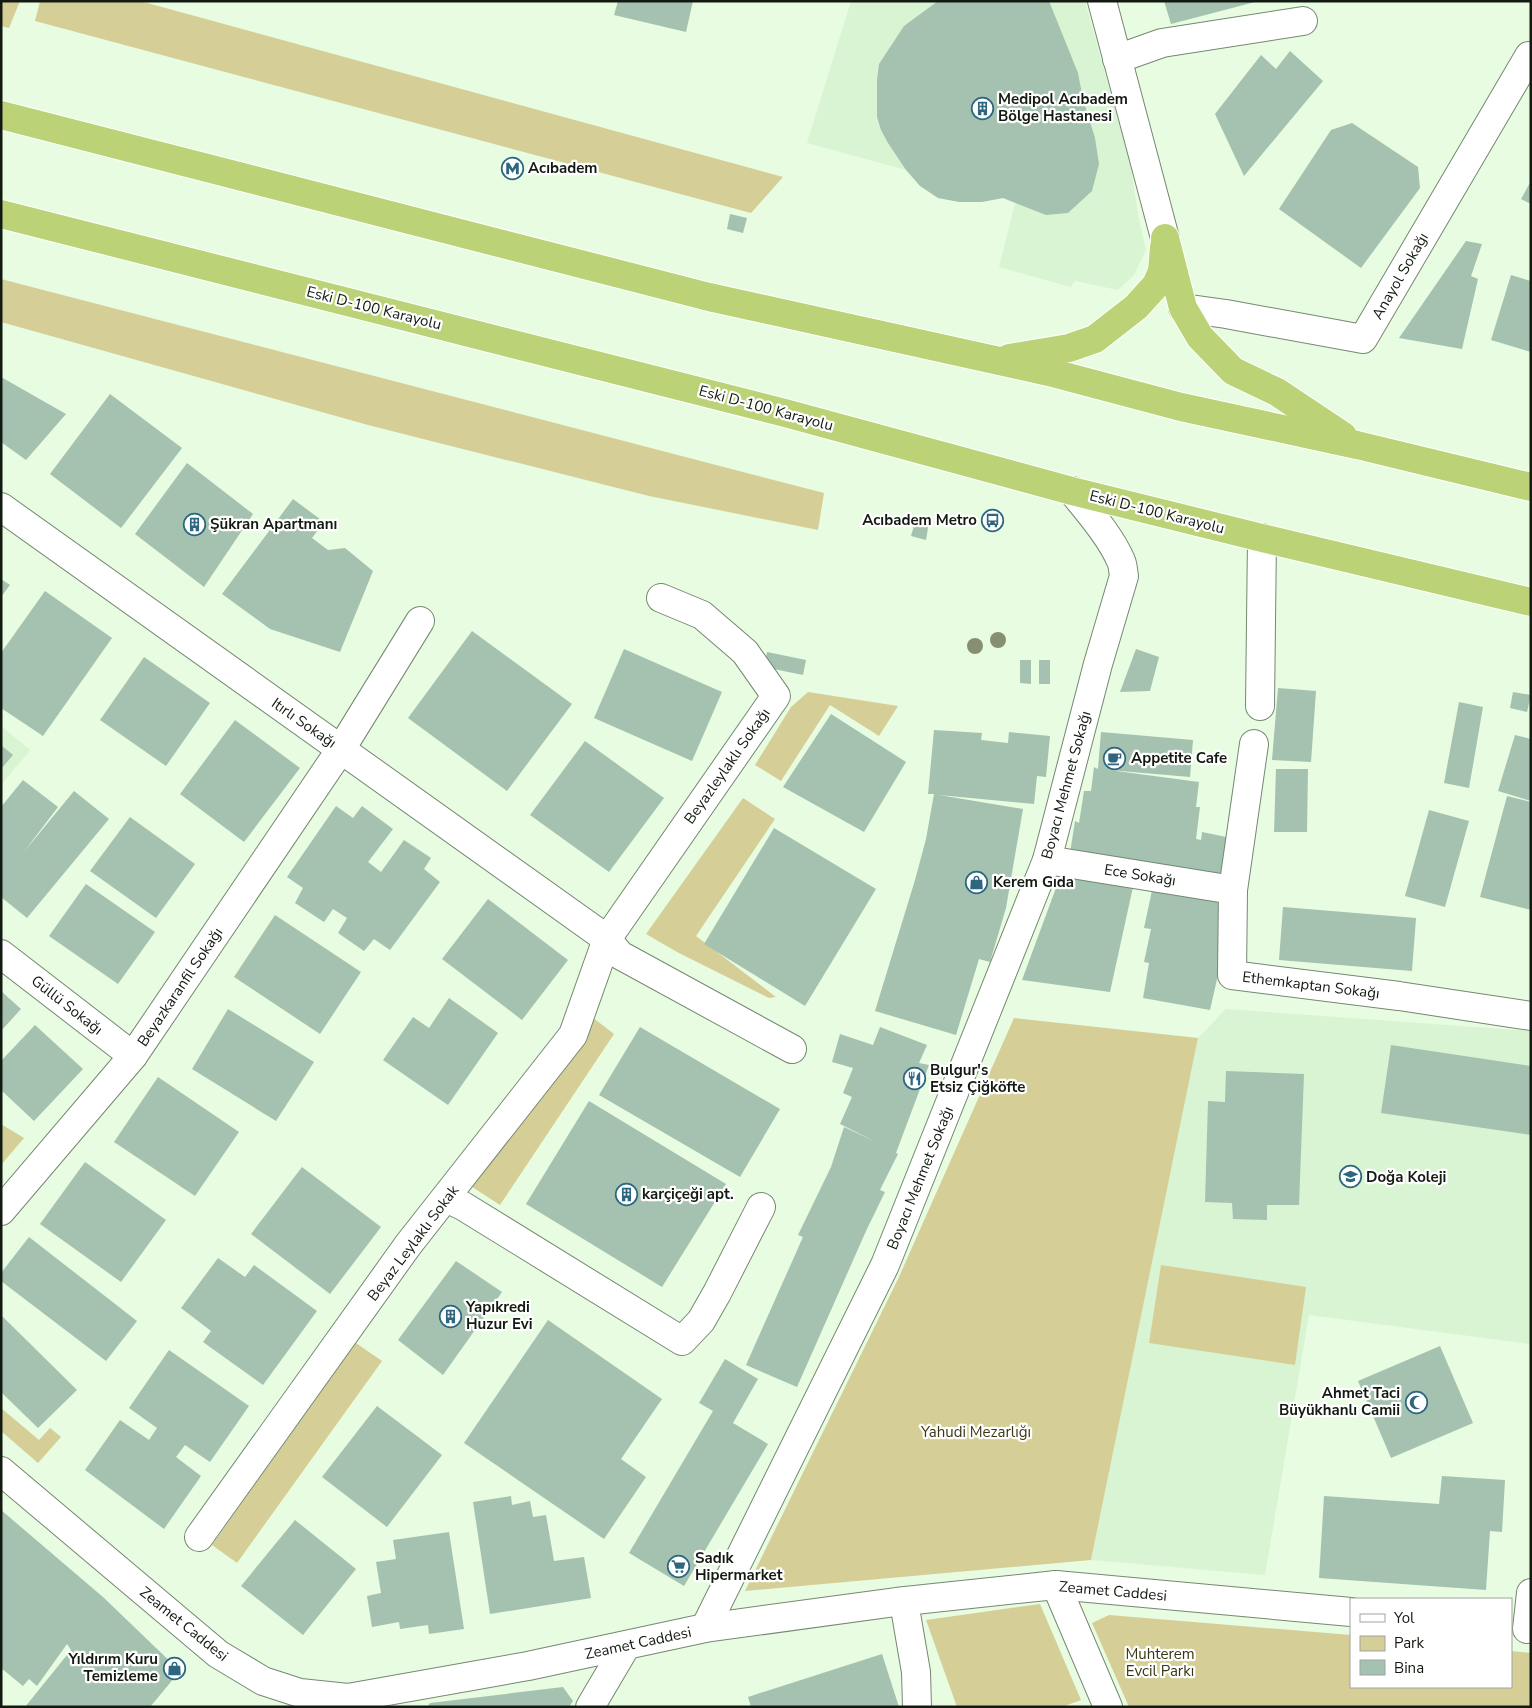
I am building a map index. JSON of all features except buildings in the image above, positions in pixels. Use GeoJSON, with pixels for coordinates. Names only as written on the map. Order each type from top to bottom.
{"type":"FeatureCollection","features":[{"type":"Feature","properties":{"kind":"highway"},"geometry":{"type":"LineString","coordinates":[[1,115],[709,297],[1049,372],[1181,407],[1357,445],[1531,487]]}},
{"type":"Feature","properties":{"kind":"highway","name":"Eski D-100 Karayolu"},"geometry":{"type":"LineString","coordinates":[[1,214],[785,413],[1072,491],[1531,602]]}},
{"type":"Feature","properties":{"kind":"highway"},"geometry":{"type":"LineString","coordinates":[[1165,238],[1183,308],[1200,337],[1233,371],[1277,392],[1357,445]]}},
{"type":"Feature","properties":{"kind":"highway"},"geometry":{"type":"LineString","coordinates":[[991,360],[1069,348],[1095,339],[1136,307],[1156,285],[1162,271],[1165,238]]}},
{"type":"Feature","properties":{"kind":"street"},"geometry":{"type":"LineString","coordinates":[[1102,1],[1165,238]]}},
{"type":"Feature","properties":{"kind":"street"},"geometry":{"type":"LineString","coordinates":[[1117,59],[1162,43],[1303,21]]}},
{"type":"Feature","properties":{"kind":"street","name":"Anayol Sokağı"},"geometry":{"type":"LineString","coordinates":[[1183,308],[1363,339],[1524,64],[1531,56]]}},
{"type":"Feature","properties":{"kind":"street","name":"Boyacı Mehmet Sokağı"},"geometry":{"type":"LineString","coordinates":[[705,1628],[886,1265],[1046,860],[1098,664],[1124,576],[1122,562],[1102,530],[1072,491]]}},
{"type":"Feature","properties":{"kind":"street","name":"Itırlı Sokağı"},"geometry":{"type":"LineString","coordinates":[[1,507],[607,939],[620,955],[792,1048]]}},
{"type":"Feature","properties":{"kind":"street"},"geometry":{"type":"LineString","coordinates":[[1260,706],[1262,538]]}},
{"type":"Feature","properties":{"kind":"street","name":"Beyazleylaklı Sokağı"},"geometry":{"type":"LineString","coordinates":[[607,939],[776,696],[745,652],[702,615],[661,598]]}},
{"type":"Feature","properties":{"kind":"street","name":"Beyazkaranfil Sokağı"},"geometry":{"type":"LineString","coordinates":[[1,1210],[133,1056],[341,749],[420,621]]}},
{"type":"Feature","properties":{"kind":"street","name":"Ethemkaptan Sokağı"},"geometry":{"type":"LineString","coordinates":[[1254,744],[1233,890],[1232,975],[1399,996],[1531,1016]]}},
{"type":"Feature","properties":{"kind":"street","name":"Ece Sokağı"},"geometry":{"type":"LineString","coordinates":[[1046,860],[1233,890]]}},
{"type":"Feature","properties":{"kind":"street","name":"Beyaz Leylaklı Sokak"},"geometry":{"type":"LineString","coordinates":[[199,1537],[408,1245],[573,1036],[607,939]]}},
{"type":"Feature","properties":{"kind":"street","name":"Güllü Sokağı"},"geometry":{"type":"LineString","coordinates":[[1,954],[133,1056]]}},
{"type":"Feature","properties":{"kind":"street"},"geometry":{"type":"LineString","coordinates":[[446,1198],[463,1206],[682,1341],[701,1321],[761,1207]]}},
{"type":"Feature","properties":{"kind":"street","name":"Zeamet Caddesi"},"geometry":{"type":"LineString","coordinates":[[1,1471],[218,1654],[262,1681],[300,1693],[348,1698],[397,1699],[705,1628],[904,1602],[1056,1585],[1350,1612]]}},
{"type":"Feature","properties":{"kind":"street"},"geometry":{"type":"LineString","coordinates":[[1056,1585],[1108,1707]]}},
{"type":"Feature","properties":{"kind":"street"},"geometry":{"type":"LineString","coordinates":[[1523,1628],[1531,1593]]}},
{"type":"Feature","properties":{"kind":"street"},"geometry":{"type":"LineString","coordinates":[[904,1602],[916,1672],[918,1707]]}},
{"type":"Feature","properties":{"kind":"street"},"geometry":{"type":"LineString","coordinates":[[590,1707],[626,1646]]}},
{"type":"Feature","properties":{"kind":"shaded area"},"geometry":{"type":"Polygon","coordinates":[[[851,1],[1085,1],[1131,167],[1138,215],[1146,250],[1134,275],[1118,290],[1075,281],[1071,287],[999,267],[1016,200],[807,143],[851,1]]]}},
{"type":"Feature","properties":{"kind":"shaded area"},"geometry":{"type":"Polygon","coordinates":[[[1,726],[30,750],[1,785],[1,726]]]}},
{"type":"Feature","properties":{"kind":"shaded area","name":"Doğa Koleji"},"geometry":{"type":"Polygon","coordinates":[[[1226,1009],[1531,1031],[1531,1333],[1529,1344],[1309,1315],[1265,1575],[1091,1560],[1198,1038],[1226,1009]]]}},
{"type":"Feature","properties":{"kind":"green space"},"geometry":{"type":"Polygon","coordinates":[[[1,1],[20,1],[9,28],[1,26],[1,1]]]}},
{"type":"Feature","properties":{"kind":"green space"},"geometry":{"type":"Polygon","coordinates":[[[40,1],[140,1],[783,177],[751,213],[35,21],[40,1]]]}},
{"type":"Feature","properties":{"kind":"green space"},"geometry":{"type":"Polygon","coordinates":[[[1,279],[824,493],[818,530],[649,496],[368,425],[1,322],[1,279]]]}},
{"type":"Feature","properties":{"kind":"green space"},"geometry":{"type":"Polygon","coordinates":[[[808,692],[898,706],[879,736],[830,705],[781,781],[755,765],[791,707],[808,692]]]}},
{"type":"Feature","properties":{"kind":"green space"},"geometry":{"type":"Polygon","coordinates":[[[743,798],[775,819],[696,936],[776,997],[769,998],[677,952],[646,934],[743,798]]]}},
{"type":"Feature","properties":{"kind":"green space"},"geometry":{"type":"Polygon","coordinates":[[[592,1017],[614,1034],[500,1205],[463,1181],[592,1017]]]}},
{"type":"Feature","properties":{"kind":"green space","name":"Yahudi Mezarlığı"},"geometry":{"type":"Polygon","coordinates":[[[1014,1018],[1198,1038],[1091,1560],[745,1591],[898,1279],[1014,1018]]]}},
{"type":"Feature","properties":{"kind":"green space"},"geometry":{"type":"Polygon","coordinates":[[[1,1124],[24,1138],[1,1165],[1,1124]]]}},
{"type":"Feature","properties":{"kind":"green space"},"geometry":{"type":"Polygon","coordinates":[[[1161,1265],[1306,1287],[1295,1365],[1149,1343],[1161,1265]]]}},
{"type":"Feature","properties":{"kind":"green space"},"geometry":{"type":"Polygon","coordinates":[[[356,1343],[382,1361],[237,1563],[212,1545],[356,1343]]]}},
{"type":"Feature","properties":{"kind":"green space"},"geometry":{"type":"Polygon","coordinates":[[[1,1408],[39,1440],[50,1428],[61,1437],[38,1463],[1,1431],[1,1408]]]}},
{"type":"Feature","properties":{"kind":"green space"},"geometry":{"type":"Polygon","coordinates":[[[1040,1604],[1081,1700],[1062,1707],[957,1707],[926,1620],[1040,1604]]]}},
{"type":"Feature","properties":{"kind":"green space","name":"Muhterem Evcil Parkı"},"geometry":{"type":"Polygon","coordinates":[[[1109,1615],[1350,1635],[1350,1688],[1512,1688],[1512,1651],[1531,1653],[1531,1707],[1129,1707],[1092,1623],[1109,1615]]]}},
{"type":"Feature","properties":{"kind":"place","name":"Medipol Acıbadem Bölge Hastanesi"},"geometry":{"type":"Point","coordinates":[982,108]}},
{"type":"Feature","properties":{"kind":"place","name":"Acıbadem"},"geometry":{"type":"Point","coordinates":[512,168]}},
{"type":"Feature","properties":{"kind":"place","name":"Acıbadem Metro"},"geometry":{"type":"Point","coordinates":[993,520]}},
{"type":"Feature","properties":{"kind":"place","name":"Şükran Apartmanı"},"geometry":{"type":"Point","coordinates":[194,524]}},
{"type":"Feature","properties":{"kind":"place","name":"Appetite Cafe"},"geometry":{"type":"Point","coordinates":[1115,758]}},
{"type":"Feature","properties":{"kind":"place","name":"Kerem Gıda"},"geometry":{"type":"Point","coordinates":[977,882]}},
{"type":"Feature","properties":{"kind":"place","name":"Bulgur's Etsiz Çiğköfte"},"geometry":{"type":"Point","coordinates":[914,1079]}},
{"type":"Feature","properties":{"kind":"place","name":"Doğa Koleji"},"geometry":{"type":"Point","coordinates":[1350,1177]}},
{"type":"Feature","properties":{"kind":"place","name":"karçiçeği apt."},"geometry":{"type":"Point","coordinates":[626,1194]}},
{"type":"Feature","properties":{"kind":"place","name":"Yapıkredi Huzur Evi"},"geometry":{"type":"Point","coordinates":[450,1316]}},
{"type":"Feature","properties":{"kind":"place","name":"Ahmet Taci Büyükhanlı Camii"},"geometry":{"type":"Point","coordinates":[1416,1402]}},
{"type":"Feature","properties":{"kind":"place","name":"Sadık Hipermarket"},"geometry":{"type":"Point","coordinates":[679,1567]}},
{"type":"Feature","properties":{"kind":"place","name":"Yıldırım Kuru Temizleme"},"geometry":{"type":"Point","coordinates":[174,1668]}}]}
